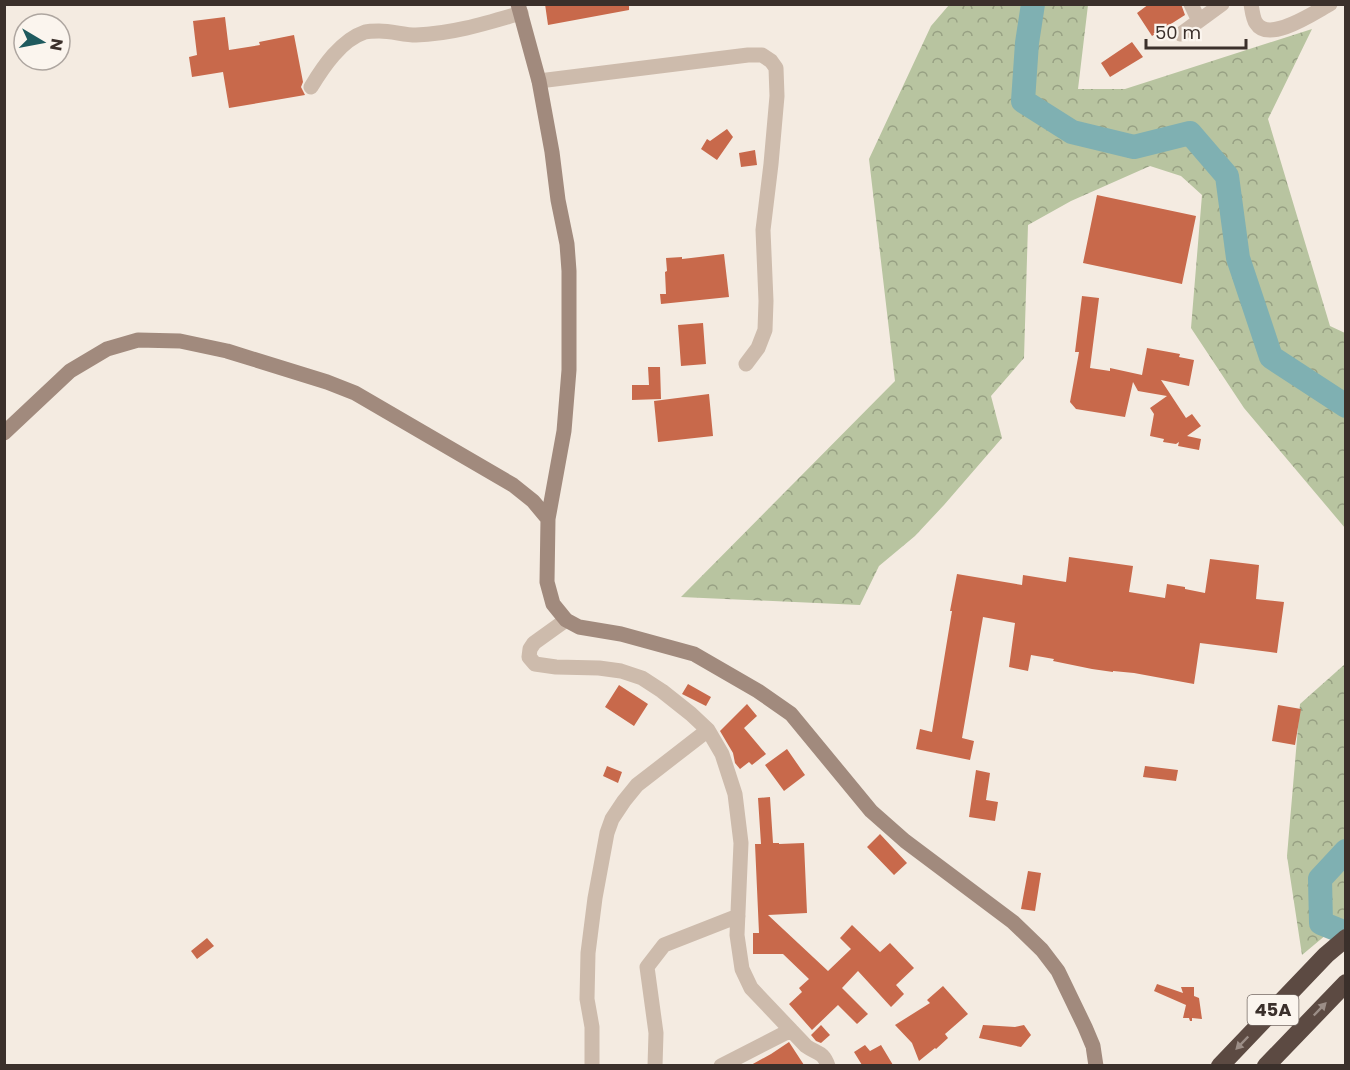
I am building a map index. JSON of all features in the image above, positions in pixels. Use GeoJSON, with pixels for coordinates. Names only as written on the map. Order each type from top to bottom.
{"type":"FeatureCollection","features":[{"type":"Feature","properties":{"kind":"highway","name":"45A"},"geometry":{"type":"LineString","coordinates":[[1220,1065],[1326,955],[1346,938]]}},
{"type":"Feature","properties":{"kind":"highway","name":"45A"},"geometry":{"type":"LineString","coordinates":[[1266,1065],[1346,983]]}},
{"type":"Feature","properties":{"kind":"street"},"geometry":{"type":"LineString","coordinates":[[1191,4],[1199,21]]}},
{"type":"Feature","properties":{"kind":"street"},"geometry":{"type":"LineString","coordinates":[[1181,34],[1222,4]]}},
{"type":"Feature","properties":{"kind":"street"},"geometry":{"type":"LineString","coordinates":[[1251,4],[1255,22],[1262,29],[1273,31],[1286,27],[1330,4]]}},
{"type":"Feature","properties":{"kind":"street"},"geometry":{"type":"LineString","coordinates":[[310,87],[324,65],[345,44],[366,32],[382,31],[416,35],[449,31],[474,27],[520,9],[539,81],[567,244],[570,293],[569,370],[564,431],[548,519],[547,582],[553,604],[566,620],[579,627],[621,634],[694,654],[758,691],[791,714],[872,811],[904,841],[1013,922],[1042,950],[1058,971],[1086,1027],[1093,1046],[1096,1065]]}},
{"type":"Feature","properties":{"kind":"street"},"geometry":{"type":"LineString","coordinates":[[539,81],[747,55],[762,55],[771,61],[776,68],[777,96],[763,230],[765,330],[759,348],[746,364]]}},
{"type":"Feature","properties":{"kind":"street"},"geometry":{"type":"LineString","coordinates":[[4,433],[70,371],[107,349],[138,340],[180,341],[227,351],[355,393],[513,485],[548,519]]}},
{"type":"Feature","properties":{"kind":"street"},"geometry":{"type":"LineString","coordinates":[[566,620],[534,643],[529,657],[535,664],[621,670],[642,678],[662,691],[708,730],[722,754],[735,794],[741,843],[736,935],[742,969],[751,988],[790,1030],[813,1051],[820,1052],[826,1058],[828,1065]]}},
{"type":"Feature","properties":{"kind":"street"},"geometry":{"type":"LineString","coordinates":[[592,1065],[592,1027],[587,999],[588,953],[603,852],[612,819],[637,785],[708,730]]}},
{"type":"Feature","properties":{"kind":"street"},"geometry":{"type":"LineString","coordinates":[[655,1065],[656,1033],[647,967],[664,945],[738,916]]}},
{"type":"Feature","properties":{"kind":"street"},"geometry":{"type":"LineString","coordinates":[[721,1065],[790,1030]]}},
{"type":"Feature","properties":{"kind":"green space"},"geometry":{"type":"Polygon","coordinates":[[[949,5],[1088,5],[1078,89],[1125,89],[1312,29],[1268,119],[1330,326],[1345,333],[1345,528],[1244,408],[1191,328],[1202,195],[1181,176],[1150,166],[1071,201],[1028,225],[1024,358],[991,396],[1002,438],[915,536],[879,566],[860,605],[681,597],[895,381],[869,159],[931,26],[949,5]]]}},
{"type":"Feature","properties":{"kind":"green space"},"geometry":{"type":"Polygon","coordinates":[[[1345,664],[1345,919],[1302,955],[1287,856],[1300,704],[1345,664]]]}},
{"type":"Feature","properties":{"kind":"building"},"geometry":{"type":"Polygon","coordinates":[[[545,4],[629,4],[629,10],[548,25],[545,4]]]}},
{"type":"Feature","properties":{"kind":"building"},"geometry":{"type":"Polygon","coordinates":[[[1149,4],[1181,4],[1185,15],[1152,36],[1137,13],[1149,4]]]}},
{"type":"Feature","properties":{"kind":"building"},"geometry":{"type":"Polygon","coordinates":[[[225,17],[229,50],[260,45],[259,42],[294,35],[303,82],[301,87],[305,95],[229,108],[223,72],[192,77],[189,57],[197,55],[193,21],[225,17]]]}},
{"type":"Feature","properties":{"kind":"building"},"geometry":{"type":"Polygon","coordinates":[[[1132,42],[1143,57],[1110,77],[1101,63],[1132,42]]]}},
{"type":"Feature","properties":{"kind":"building"},"geometry":{"type":"Polygon","coordinates":[[[727,129],[733,137],[717,160],[701,149],[707,139],[710,141],[727,129]]]}},
{"type":"Feature","properties":{"kind":"building"},"geometry":{"type":"Polygon","coordinates":[[[755,150],[757,165],[741,167],[739,153],[755,150]]]}},
{"type":"Feature","properties":{"kind":"building"},"geometry":{"type":"Polygon","coordinates":[[[1097,195],[1196,216],[1182,284],[1083,263],[1097,195]]]}},
{"type":"Feature","properties":{"kind":"building"},"geometry":{"type":"Polygon","coordinates":[[[724,254],[729,297],[661,304],[660,294],[666,294],[666,258],[682,257],[682,259],[724,254]]]}},
{"type":"Feature","properties":{"kind":"building"},"geometry":{"type":"Polygon","coordinates":[[[1082,296],[1099,298],[1090,368],[1110,371],[1110,368],[1142,375],[1147,348],[1180,354],[1179,357],[1194,360],[1189,386],[1161,380],[1186,418],[1192,414],[1201,426],[1187,436],[1201,439],[1199,450],[1178,446],[1179,442],[1176,444],[1163,442],[1164,439],[1150,436],[1154,414],[1150,408],[1167,396],[1138,391],[1133,382],[1125,417],[1076,409],[1070,402],[1079,352],[1075,352],[1082,296]]]}},
{"type":"Feature","properties":{"kind":"building"},"geometry":{"type":"Polygon","coordinates":[[[703,323],[706,364],[681,366],[678,325],[703,323]]]}},
{"type":"Feature","properties":{"kind":"building"},"geometry":{"type":"Polygon","coordinates":[[[648,367],[660,367],[661,399],[632,400],[632,385],[649,385],[648,367]]]}},
{"type":"Feature","properties":{"kind":"building"},"geometry":{"type":"Polygon","coordinates":[[[709,394],[713,436],[658,442],[654,401],[709,394]]]}},
{"type":"Feature","properties":{"kind":"building"},"geometry":{"type":"Polygon","coordinates":[[[1069,557],[1133,566],[1129,592],[1165,598],[1167,584],[1205,593],[1210,559],[1259,565],[1256,599],[1284,602],[1277,653],[1200,643],[1194,684],[1134,673],[1092,669],[1031,655],[1028,671],[1009,667],[1015,623],[983,617],[962,738],[974,741],[970,760],[916,749],[920,729],[932,732],[957,574],[1022,585],[1023,575],[1066,582],[1069,557]]]}},
{"type":"Feature","properties":{"kind":"building"},"geometry":{"type":"Polygon","coordinates":[[[688,684],[711,697],[706,706],[682,694],[688,684]]]}},
{"type":"Feature","properties":{"kind":"building"},"geometry":{"type":"Polygon","coordinates":[[[619,685],[648,704],[634,726],[605,707],[619,685]]]}},
{"type":"Feature","properties":{"kind":"building"},"geometry":{"type":"Polygon","coordinates":[[[747,704],[757,716],[744,728],[766,754],[752,765],[749,762],[740,769],[720,731],[747,704]]]}},
{"type":"Feature","properties":{"kind":"building"},"geometry":{"type":"Polygon","coordinates":[[[1278,705],[1301,709],[1295,745],[1272,741],[1278,705]]]}},
{"type":"Feature","properties":{"kind":"building"},"geometry":{"type":"Polygon","coordinates":[[[787,749],[805,775],[784,791],[765,765],[787,749]]]}},
{"type":"Feature","properties":{"kind":"building"},"geometry":{"type":"Polygon","coordinates":[[[607,766],[622,772],[618,783],[603,776],[607,766]]]}},
{"type":"Feature","properties":{"kind":"building"},"geometry":{"type":"Polygon","coordinates":[[[1145,766],[1178,770],[1176,781],[1143,777],[1145,766]]]}},
{"type":"Feature","properties":{"kind":"building"},"geometry":{"type":"Polygon","coordinates":[[[976,770],[990,773],[986,800],[998,802],[995,821],[969,817],[976,770]]]}},
{"type":"Feature","properties":{"kind":"building"},"geometry":{"type":"Polygon","coordinates":[[[770,797],[773,843],[804,843],[807,913],[768,915],[828,971],[851,949],[840,938],[852,925],[880,952],[890,943],[914,968],[896,985],[904,994],[891,1007],[858,971],[842,988],[868,1014],[857,1024],[838,1005],[812,1030],[789,1004],[802,992],[799,988],[809,979],[783,954],[753,954],[753,933],[759,933],[755,844],[761,844],[758,798],[770,797]]]}},
{"type":"Feature","properties":{"kind":"building"},"geometry":{"type":"Polygon","coordinates":[[[880,834],[907,863],[894,875],[867,847],[880,834]]]}},
{"type":"Feature","properties":{"kind":"building"},"geometry":{"type":"Polygon","coordinates":[[[1028,871],[1041,873],[1035,911],[1021,909],[1028,871]]]}},
{"type":"Feature","properties":{"kind":"building"},"geometry":{"type":"Polygon","coordinates":[[[207,938],[214,946],[197,959],[191,951],[207,938]]]}},
{"type":"Feature","properties":{"kind":"building"},"geometry":{"type":"Polygon","coordinates":[[[1157,984],[1183,993],[1181,987],[1194,987],[1194,996],[1199,998],[1202,1019],[1192,1018],[1190,1021],[1189,1018],[1183,1018],[1186,1005],[1154,991],[1157,984]]]}},
{"type":"Feature","properties":{"kind":"building"},"geometry":{"type":"Polygon","coordinates":[[[943,986],[968,1014],[945,1034],[948,1038],[919,1061],[912,1043],[895,1025],[930,1003],[927,1000],[943,986]]]}},
{"type":"Feature","properties":{"kind":"building"},"geometry":{"type":"Polygon","coordinates":[[[821,1025],[830,1035],[821,1043],[811,1035],[821,1025]]]}},
{"type":"Feature","properties":{"kind":"building"},"geometry":{"type":"Polygon","coordinates":[[[983,1025],[1015,1027],[1024,1025],[1031,1035],[1021,1047],[979,1038],[983,1025]]]}},
{"type":"Feature","properties":{"kind":"building"},"geometry":{"type":"Polygon","coordinates":[[[789,1042],[804,1065],[751,1065],[771,1054],[789,1042]]]}},
{"type":"Feature","properties":{"kind":"building"},"geometry":{"type":"Polygon","coordinates":[[[865,1045],[870,1051],[881,1045],[893,1065],[862,1065],[854,1052],[865,1045]]]}},
{"type":"Feature","properties":{"kind":"waterway"},"geometry":{"type":"LineString","coordinates":[[1033,4],[1027,43],[1023,101],[1072,132],[1134,147],[1190,133],[1227,176],[1238,258],[1271,357],[1346,406]]}},
{"type":"Feature","properties":{"kind":"waterway"},"geometry":{"type":"LineString","coordinates":[[1346,851],[1320,879],[1321,923],[1346,933]]}}]}
